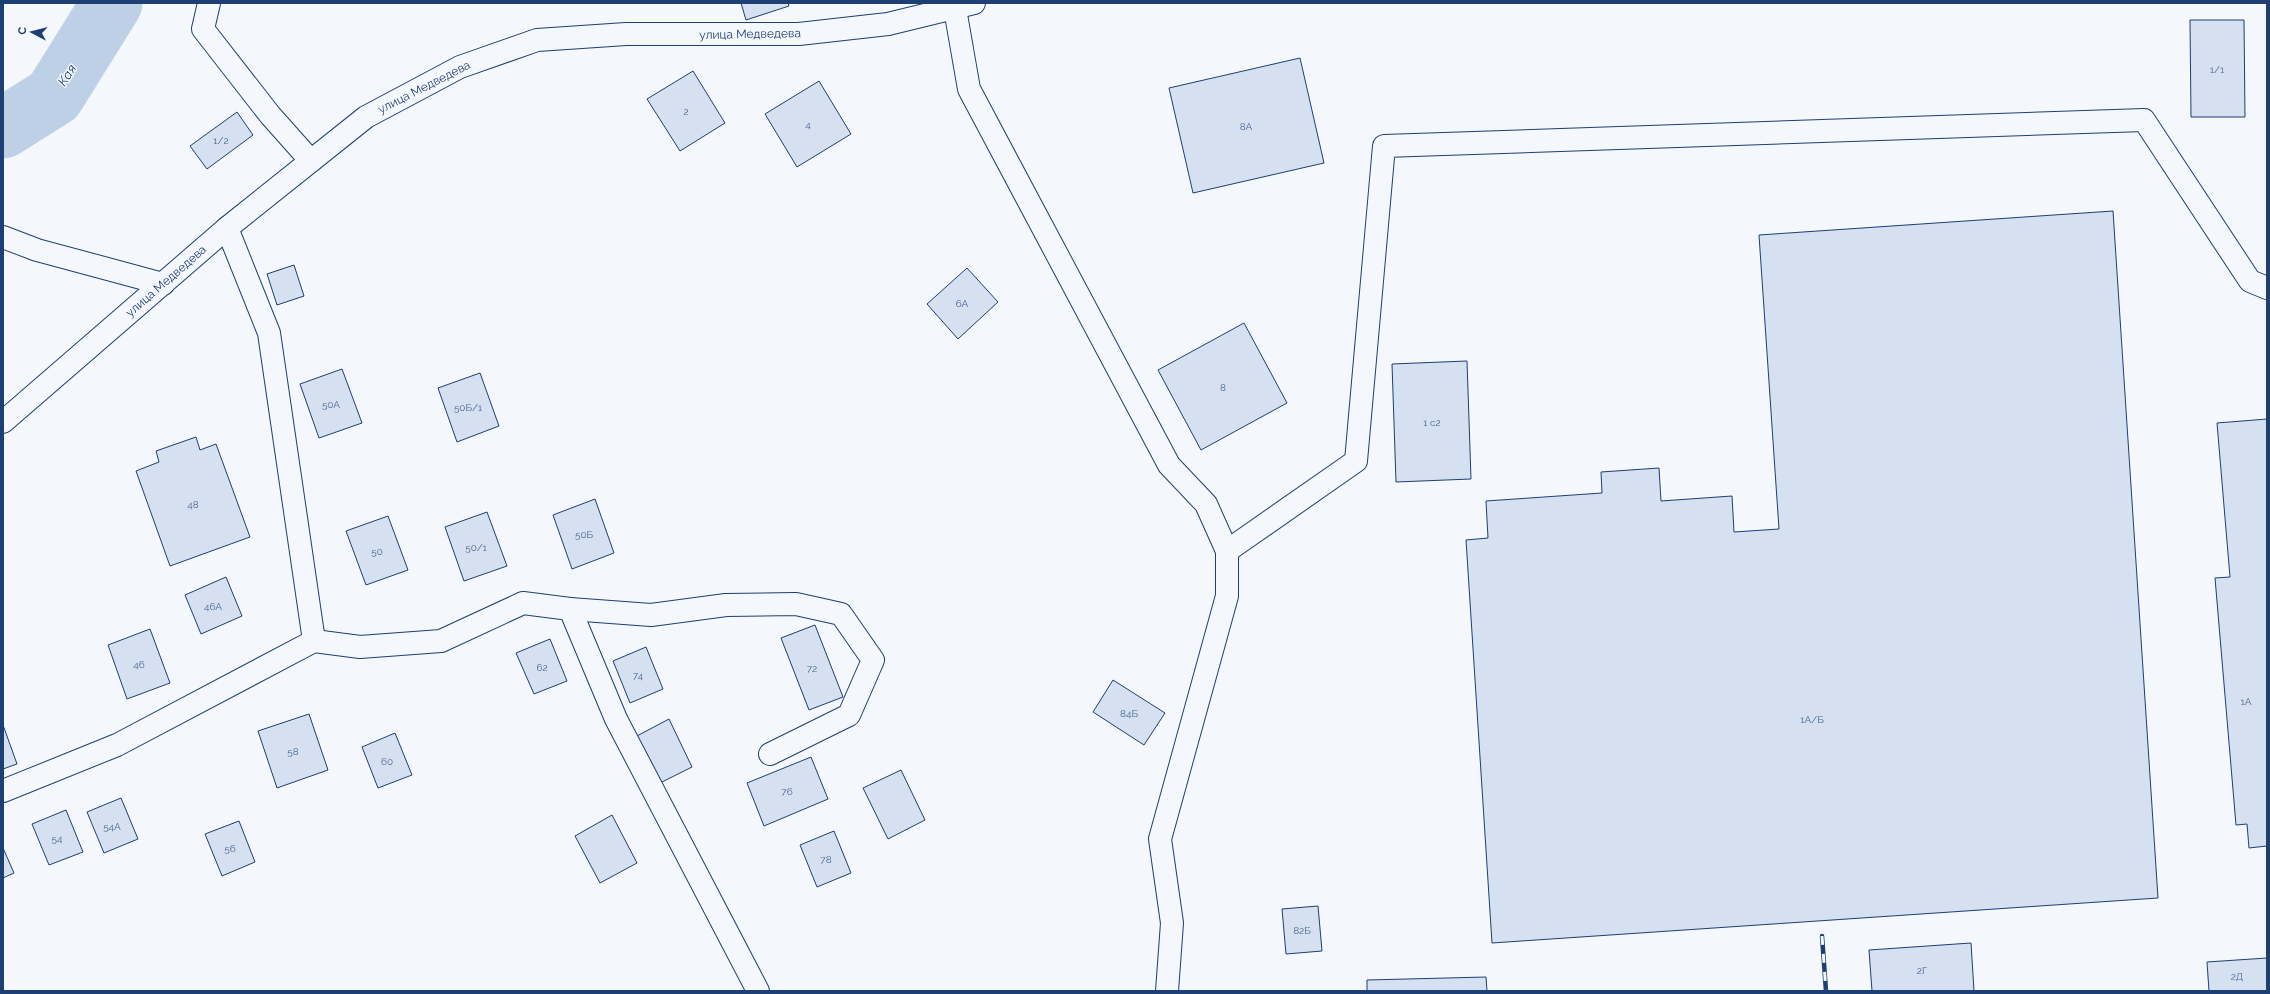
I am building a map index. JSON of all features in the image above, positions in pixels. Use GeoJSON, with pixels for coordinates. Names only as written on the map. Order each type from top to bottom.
{"type":"FeatureCollection","features":[{"type":"Feature","properties":{"kind":"street"},"geometry":{"type":"LineString","coordinates":[[210,3],[203,29],[270,115],[311,161]]}},
{"type":"Feature","properties":{"kind":"street"},"geometry":{"type":"LineString","coordinates":[[964,6],[969,89],[1169,465],[1206,504],[1227,551],[1227,596],[1160,839],[1172,922],[1167,991]]}},
{"type":"Feature","properties":{"kind":"street","name":"улица Медведева"},"geometry":{"type":"LineString","coordinates":[[3,422],[227,228],[366,117],[460,66],[537,40],[626,34],[799,34],[888,24],[964,6]]}},
{"type":"Feature","properties":{"kind":"street"},"geometry":{"type":"LineString","coordinates":[[1227,551],[1356,461],[1384,146],[2144,120],[2250,281],[2267,288]]}},
{"type":"Feature","properties":{"kind":"street"},"geometry":{"type":"LineString","coordinates":[[227,228],[269,332],[314,641]]}},
{"type":"Feature","properties":{"kind":"street"},"geometry":{"type":"LineString","coordinates":[[3,236],[37,250],[163,284]]}},
{"type":"Feature","properties":{"kind":"street"},"geometry":{"type":"LineString","coordinates":[[3,791],[117,745],[314,641],[360,647],[441,641],[522,603],[570,609],[651,615],[726,605],[796,604],[841,614],[873,660],[849,715],[770,754]]}},
{"type":"Feature","properties":{"kind":"street"},"geometry":{"type":"LineString","coordinates":[[570,609],[616,719],[758,991]]}},
{"type":"Feature","properties":{"kind":"building"},"geometry":{"type":"Polygon","coordinates":[[[741,3],[788,3],[789,6],[746,20],[741,3]]]}},
{"type":"Feature","properties":{"kind":"building"},"geometry":{"type":"Polygon","coordinates":[[[2190,20],[2244,20],[2245,117],[2191,117],[2190,20]]]}},
{"type":"Feature","properties":{"kind":"building"},"geometry":{"type":"Polygon","coordinates":[[[1300,58],[1324,163],[1193,193],[1169,88],[1300,58]]]}},
{"type":"Feature","properties":{"kind":"building"},"geometry":{"type":"Polygon","coordinates":[[[693,71],[725,123],[680,151],[647,99],[693,71]]]}},
{"type":"Feature","properties":{"kind":"building"},"geometry":{"type":"Polygon","coordinates":[[[819,81],[851,134],[797,167],[765,114],[819,81]]]}},
{"type":"Feature","properties":{"kind":"building"},"geometry":{"type":"Polygon","coordinates":[[[237,112],[253,135],[207,169],[190,146],[237,112]]]}},
{"type":"Feature","properties":{"kind":"building"},"geometry":{"type":"Polygon","coordinates":[[[2113,211],[2158,898],[1492,943],[1466,540],[1488,538],[1486,501],[1602,493],[1601,472],[1659,468],[1661,501],[1732,496],[1734,532],[1779,529],[1759,235],[2113,211]]]}},
{"type":"Feature","properties":{"kind":"building"},"geometry":{"type":"Polygon","coordinates":[[[294,265],[304,296],[277,305],[267,274],[294,265]]]}},
{"type":"Feature","properties":{"kind":"building"},"geometry":{"type":"Polygon","coordinates":[[[967,268],[998,302],[958,339],[927,304],[967,268]]]}},
{"type":"Feature","properties":{"kind":"building"},"geometry":{"type":"Polygon","coordinates":[[[1244,323],[1287,403],[1201,450],[1158,370],[1244,323]]]}},
{"type":"Feature","properties":{"kind":"building"},"geometry":{"type":"Polygon","coordinates":[[[1467,361],[1471,479],[1396,482],[1392,364],[1467,361]]]}},
{"type":"Feature","properties":{"kind":"building"},"geometry":{"type":"Polygon","coordinates":[[[342,369],[362,423],[319,438],[300,384],[342,369]]]}},
{"type":"Feature","properties":{"kind":"building"},"geometry":{"type":"Polygon","coordinates":[[[480,373],[499,426],[457,442],[438,388],[480,373]]]}},
{"type":"Feature","properties":{"kind":"building"},"geometry":{"type":"Polygon","coordinates":[[[2267,419],[2267,846],[2249,848],[2247,824],[2236,825],[2215,578],[2230,577],[2217,423],[2267,419]]]}},
{"type":"Feature","properties":{"kind":"building"},"geometry":{"type":"Polygon","coordinates":[[[196,437],[200,450],[216,444],[250,537],[170,566],[136,471],[159,462],[156,451],[196,437]]]}},
{"type":"Feature","properties":{"kind":"building"},"geometry":{"type":"Polygon","coordinates":[[[595,499],[614,553],[572,569],[553,515],[595,499]]]}},
{"type":"Feature","properties":{"kind":"building"},"geometry":{"type":"Polygon","coordinates":[[[487,512],[507,566],[464,581],[445,527],[487,512]]]}},
{"type":"Feature","properties":{"kind":"building"},"geometry":{"type":"Polygon","coordinates":[[[388,516],[408,570],[366,585],[346,531],[388,516]]]}},
{"type":"Feature","properties":{"kind":"building"},"geometry":{"type":"Polygon","coordinates":[[[226,577],[242,616],[201,634],[185,595],[226,577]]]}},
{"type":"Feature","properties":{"kind":"building"},"geometry":{"type":"Polygon","coordinates":[[[815,625],[843,697],[809,710],[781,638],[815,625]]]}},
{"type":"Feature","properties":{"kind":"building"},"geometry":{"type":"Polygon","coordinates":[[[150,629],[170,683],[127,699],[108,645],[150,629]]]}},
{"type":"Feature","properties":{"kind":"building"},"geometry":{"type":"Polygon","coordinates":[[[550,639],[567,681],[534,694],[516,653],[550,639]]]}},
{"type":"Feature","properties":{"kind":"building"},"geometry":{"type":"Polygon","coordinates":[[[646,647],[663,689],[630,703],[613,661],[646,647]]]}},
{"type":"Feature","properties":{"kind":"building"},"geometry":{"type":"Polygon","coordinates":[[[1113,680],[1165,713],[1144,745],[1093,712],[1113,680]]]}},
{"type":"Feature","properties":{"kind":"building"},"geometry":{"type":"Polygon","coordinates":[[[309,714],[328,770],[277,788],[258,731],[309,714]]]}},
{"type":"Feature","properties":{"kind":"building"},"geometry":{"type":"Polygon","coordinates":[[[669,719],[692,767],[658,784],[635,737],[669,719]]]}},
{"type":"Feature","properties":{"kind":"building"},"geometry":{"type":"Polygon","coordinates":[[[3,725],[17,764],[3,769],[3,725]]]}},
{"type":"Feature","properties":{"kind":"building"},"geometry":{"type":"Polygon","coordinates":[[[395,733],[412,775],[378,788],[362,747],[395,733]]]}},
{"type":"Feature","properties":{"kind":"building"},"geometry":{"type":"Polygon","coordinates":[[[811,757],[828,799],[764,826],[747,783],[811,757]]]}},
{"type":"Feature","properties":{"kind":"building"},"geometry":{"type":"Polygon","coordinates":[[[901,770],[925,820],[888,839],[863,788],[901,770]]]}},
{"type":"Feature","properties":{"kind":"building"},"geometry":{"type":"Polygon","coordinates":[[[121,798],[138,839],[104,853],[87,812],[121,798]]]}},
{"type":"Feature","properties":{"kind":"building"},"geometry":{"type":"Polygon","coordinates":[[[66,810],[83,852],[49,865],[32,824],[66,810]]]}},
{"type":"Feature","properties":{"kind":"building"},"geometry":{"type":"Polygon","coordinates":[[[612,815],[637,863],[600,883],[575,836],[612,815]]]}},
{"type":"Feature","properties":{"kind":"building"},"geometry":{"type":"Polygon","coordinates":[[[239,821],[255,862],[222,876],[205,834],[239,821]]]}},
{"type":"Feature","properties":{"kind":"building"},"geometry":{"type":"Polygon","coordinates":[[[834,831],[851,873],[817,887],[800,845],[834,831]]]}},
{"type":"Feature","properties":{"kind":"building"},"geometry":{"type":"Polygon","coordinates":[[[3,848],[14,873],[3,878],[3,848]]]}},
{"type":"Feature","properties":{"kind":"building"},"geometry":{"type":"Polygon","coordinates":[[[1318,906],[1322,951],[1286,954],[1282,909],[1318,906]]]}},
{"type":"Feature","properties":{"kind":"building"},"geometry":{"type":"Polygon","coordinates":[[[1971,943],[1974,991],[1872,991],[1869,950],[1971,943]]]}},
{"type":"Feature","properties":{"kind":"building"},"geometry":{"type":"Polygon","coordinates":[[[2267,958],[2267,991],[2209,991],[2207,962],[2267,958]]]}},
{"type":"Feature","properties":{"kind":"building"},"geometry":{"type":"Polygon","coordinates":[[[1486,977],[1487,991],[1367,991],[1367,980],[1486,977]]]}},
{"type":"Feature","properties":{"kind":"waterway","name":"Кая"},"geometry":{"type":"LineString","coordinates":[[3,128],[54,96],[112,3]]}},
{"type":"Feature","properties":{"kind":"railway"},"geometry":{"type":"LineString","coordinates":[[1822,936],[1826,991]]}}]}
